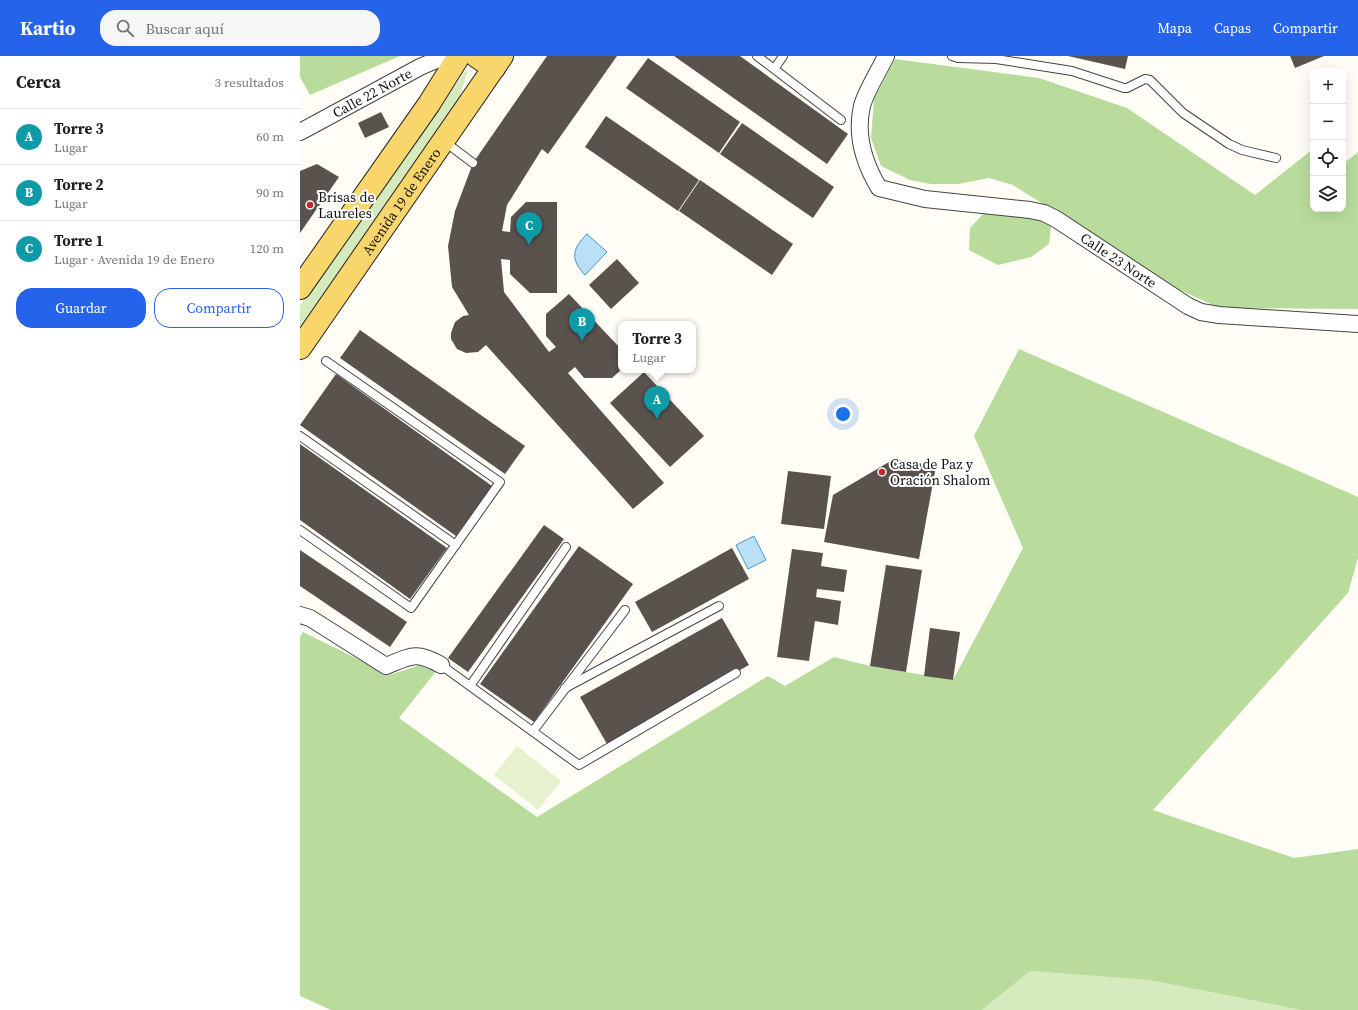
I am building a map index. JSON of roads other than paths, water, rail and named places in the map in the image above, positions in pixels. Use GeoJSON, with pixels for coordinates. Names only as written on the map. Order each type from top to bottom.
{"type":"FeatureCollection","features":[{"type":"Feature","properties":{"kind":"main road"},"geometry":{"type":"LineString","coordinates":[[300,288],[429,104],[459,56]]}},
{"type":"Feature","properties":{"kind":"main road"},"geometry":{"type":"LineString","coordinates":[[476,56],[498,62]]}},
{"type":"Feature","properties":{"kind":"main road","name":"Avenida 19 de Enero"},"geometry":{"type":"LineString","coordinates":[[300,348],[498,62]]}},
{"type":"Feature","properties":{"kind":"street","name":"Calle 22 Norte"},"geometry":{"type":"LineString","coordinates":[[300,132],[420,67],[446,56]]}},
{"type":"Feature","properties":{"kind":"street","name":"Calle 23 Norte"},"geometry":{"type":"LineString","coordinates":[[886,56],[862,105],[859,135],[868,169],[879,188],[925,199],[1030,210],[1044,213],[1056,219],[1188,306],[1200,312],[1219,315],[1358,324]]}},
{"type":"Feature","properties":{"kind":"street"},"geometry":{"type":"LineString","coordinates":[[300,615],[310,618],[386,666],[414,655],[429,658],[441,665]]}},
{"type":"Feature","properties":{"kind":"lane"},"geometry":{"type":"LineString","coordinates":[[758,56],[840,120]]}},
{"type":"Feature","properties":{"kind":"lane"},"geometry":{"type":"LineString","coordinates":[[775,68],[783,56]]}},
{"type":"Feature","properties":{"kind":"lane"},"geometry":{"type":"LineString","coordinates":[[952,56],[958,58],[996,59],[1072,71],[1124,88],[1145,79],[1150,80],[1183,113],[1229,144],[1242,150],[1276,158]]}},
{"type":"Feature","properties":{"kind":"lane"},"geometry":{"type":"LineString","coordinates":[[444,141],[473,163]]}},
{"type":"Feature","properties":{"kind":"lane"},"geometry":{"type":"LineString","coordinates":[[300,530],[412,608],[500,482],[326,361]]}},
{"type":"Feature","properties":{"kind":"lane"},"geometry":{"type":"LineString","coordinates":[[300,436],[456,545]]}},
{"type":"Feature","properties":{"kind":"lane"},"geometry":{"type":"LineString","coordinates":[[470,686],[566,547]]}},
{"type":"Feature","properties":{"kind":"lane"},"geometry":{"type":"LineString","coordinates":[[565,688],[719,606]]}},
{"type":"Feature","properties":{"kind":"lane"},"geometry":{"type":"LineString","coordinates":[[533,731],[625,610]]}},
{"type":"Feature","properties":{"kind":"lane"},"geometry":{"type":"LineString","coordinates":[[441,665],[579,765],[736,674]]}},
{"type":"Feature","properties":{"kind":"water"},"geometry":{"type":"Polygon","coordinates":[[[587,234],[607,252],[585,275],[577,264],[575,254],[578,244],[587,234]]]}},
{"type":"Feature","properties":{"kind":"water"},"geometry":{"type":"Polygon","coordinates":[[[754,536],[766,560],[748,569],[736,545],[754,536]]]}},
{"type":"Feature","properties":{"kind":"place","name":"Brisas de Laureles"},"geometry":{"type":"Point","coordinates":[310,205]}},
{"type":"Feature","properties":{"kind":"place","name":"Torre 1"},"geometry":{"type":"Point","coordinates":[529,245]}},
{"type":"Feature","properties":{"kind":"place","name":"Torre 2"},"geometry":{"type":"Point","coordinates":[582,341]}},
{"type":"Feature","properties":{"kind":"place","name":"Torre 3"},"geometry":{"type":"Point","coordinates":[657,419]}},
{"type":"Feature","properties":{"kind":"place","name":"Casa de Paz y Oración Shalom"},"geometry":{"type":"Point","coordinates":[882,472]}}]}
